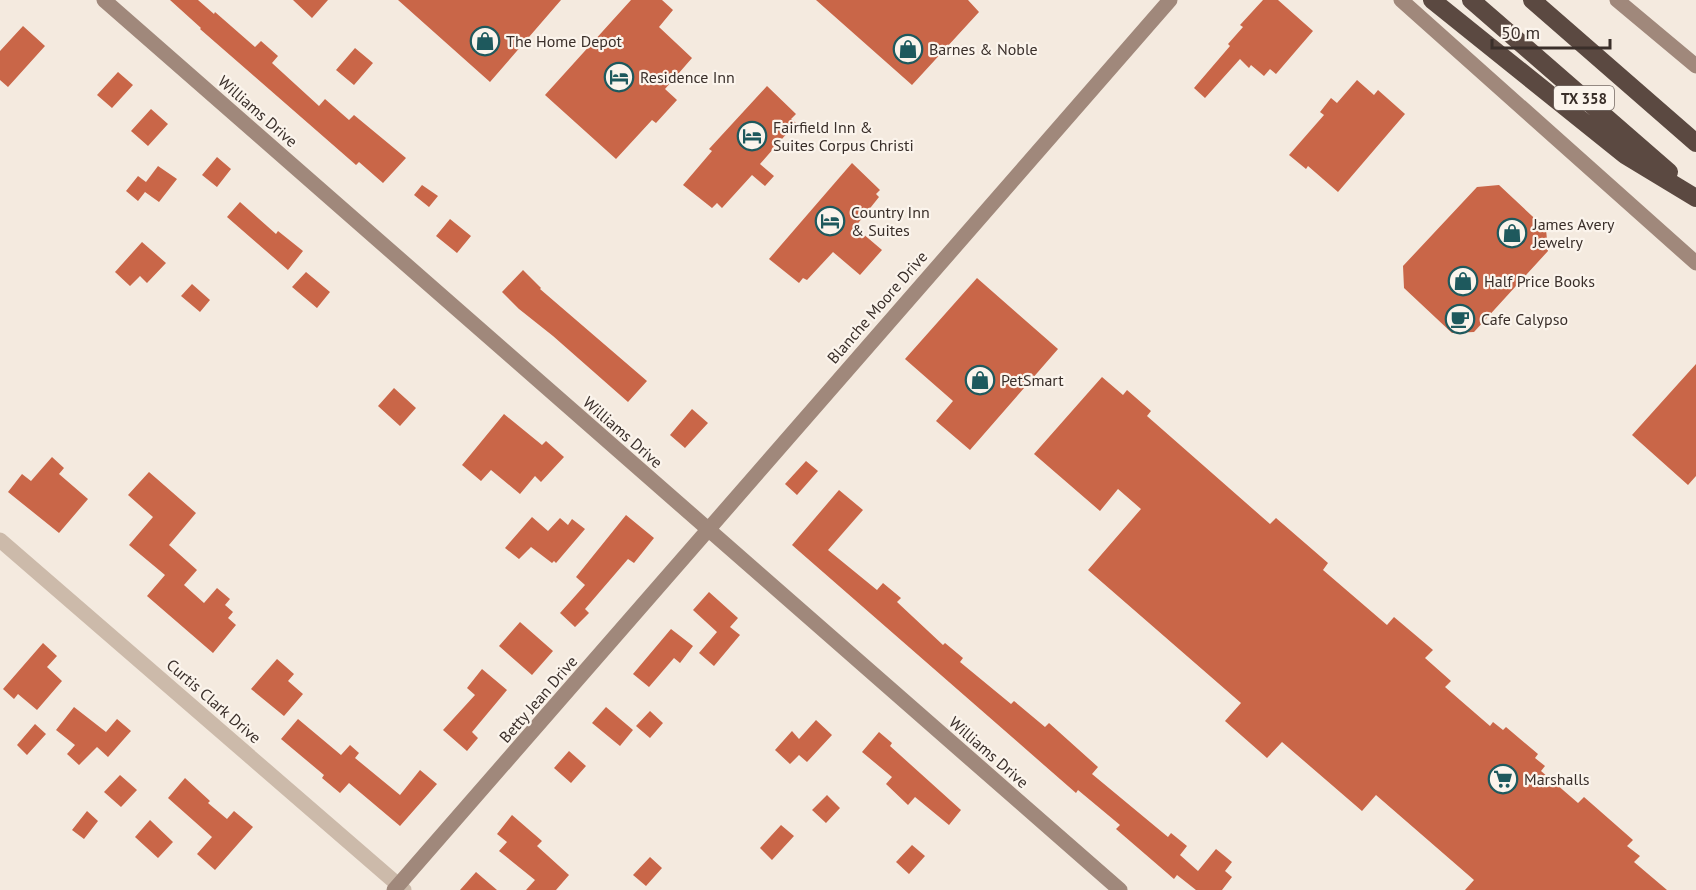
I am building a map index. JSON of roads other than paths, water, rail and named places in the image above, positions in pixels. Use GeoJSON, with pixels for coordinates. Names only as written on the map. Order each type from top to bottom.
{"type":"FeatureCollection","features":[{"type":"Feature","properties":{"kind":"highway"},"geometry":{"type":"LineString","coordinates":[[1431,0],[1625,155],[1696,196]]}},
{"type":"Feature","properties":{"kind":"highway","name":"TX 358"},"geometry":{"type":"LineString","coordinates":[[1472,0],[1696,196]]}},
{"type":"Feature","properties":{"kind":"highway","name":"TX 358"},"geometry":{"type":"LineString","coordinates":[[1532,0],[1696,143]]}},
{"type":"Feature","properties":{"kind":"street","name":"Williams Drive"},"geometry":{"type":"LineString","coordinates":[[104,0],[1120,890]]}},
{"type":"Feature","properties":{"kind":"street","name":"Blanche Moore Drive"},"geometry":{"type":"LineString","coordinates":[[708,531],[1170,0]]}},
{"type":"Feature","properties":{"kind":"street"},"geometry":{"type":"LineString","coordinates":[[1401,0],[1696,263]]}},
{"type":"Feature","properties":{"kind":"street"},"geometry":{"type":"LineString","coordinates":[[1617,0],[1696,66]]}},
{"type":"Feature","properties":{"kind":"street","name":"Betty Jean Drive"},"geometry":{"type":"LineString","coordinates":[[399,888],[708,531]]}},
{"type":"Feature","properties":{"kind":"street","name":"Curtis Clark Drive"},"geometry":{"type":"LineString","coordinates":[[0,540],[399,888]]}},
{"type":"Feature","properties":{"kind":"place","name":"The Home Depot"},"geometry":{"type":"Point","coordinates":[485,41]}},
{"type":"Feature","properties":{"kind":"place","name":"Barnes & Noble"},"geometry":{"type":"Point","coordinates":[908,49]}},
{"type":"Feature","properties":{"kind":"place","name":"Residence Inn"},"geometry":{"type":"Point","coordinates":[619,77]}},
{"type":"Feature","properties":{"kind":"place","name":"Fairfield Inn & Suites Corpus Christi"},"geometry":{"type":"Point","coordinates":[752,136]}},
{"type":"Feature","properties":{"kind":"place","name":"Country Inn & Suites"},"geometry":{"type":"Point","coordinates":[830,221]}},
{"type":"Feature","properties":{"kind":"place","name":"James Avery Jewelry"},"geometry":{"type":"Point","coordinates":[1512,233]}},
{"type":"Feature","properties":{"kind":"place","name":"Half Price Books"},"geometry":{"type":"Point","coordinates":[1463,281]}},
{"type":"Feature","properties":{"kind":"place","name":"Cafe Calypso"},"geometry":{"type":"Point","coordinates":[1460,319]}},
{"type":"Feature","properties":{"kind":"place","name":"PetSmart"},"geometry":{"type":"Point","coordinates":[980,380]}},
{"type":"Feature","properties":{"kind":"place","name":"Marshalls"},"geometry":{"type":"Point","coordinates":[1503,779]}}]}
